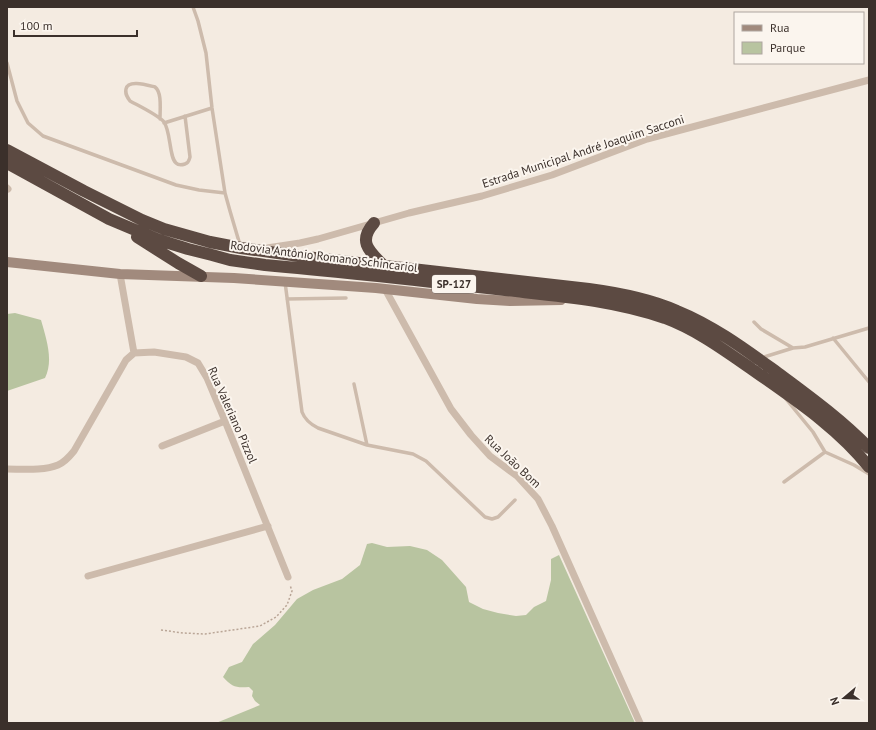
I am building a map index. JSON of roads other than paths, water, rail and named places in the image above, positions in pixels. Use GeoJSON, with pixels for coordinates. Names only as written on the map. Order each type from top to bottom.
{"type":"FeatureCollection","features":[{"type":"Feature","properties":{"kind":"highway","name":"Rodovia Antônio Romano Schincariol"},"geometry":{"type":"LineString","coordinates":[[7,150],[142,220],[164,229],[210,242],[306,257],[590,288],[634,297],[677,310],[702,322],[728,338],[813,399],[839,420],[869,448]]}},
{"type":"Feature","properties":{"kind":"highway","name":"Rodovia Antônio Romano Schincariol"},"geometry":{"type":"LineString","coordinates":[[7,163],[110,219],[159,240],[230,260],[610,303],[633,308],[664,318],[689,328],[709,339],[801,404],[825,422],[869,467]]}},
{"type":"Feature","properties":{"kind":"highway"},"geometry":{"type":"LineString","coordinates":[[110,219],[201,276]]}},
{"type":"Feature","properties":{"kind":"highway"},"geometry":{"type":"LineString","coordinates":[[374,223],[366,236],[365,242],[368,249],[384,266]]}},
{"type":"Feature","properties":{"kind":"street","name":"Estrada Municipal André Joaquim Sacconi"},"geometry":{"type":"LineString","coordinates":[[255,250],[318,239],[409,213],[482,196],[552,175],[647,139],[869,80]]}},
{"type":"Feature","properties":{"kind":"street"},"geometry":{"type":"LineString","coordinates":[[7,262],[120,274],[201,276],[285,281],[385,289],[477,299],[542,301],[587,300]]}},
{"type":"Feature","properties":{"kind":"street"},"geometry":{"type":"LineString","coordinates":[[7,469],[44,468],[57,465],[68,458],[74,451],[126,360],[134,353],[120,274]]}},
{"type":"Feature","properties":{"kind":"street","name":"Rua João Bom"},"geometry":{"type":"LineString","coordinates":[[385,289],[452,409],[471,435],[490,456],[517,476],[538,499],[552,526],[640,723]]}},
{"type":"Feature","properties":{"kind":"street","name":"Rua Valeriano Pizzol"},"geometry":{"type":"LineString","coordinates":[[134,353],[154,352],[186,357],[198,363],[207,378],[288,577]]}},
{"type":"Feature","properties":{"kind":"street"},"geometry":{"type":"LineString","coordinates":[[162,446],[225,421]]}},
{"type":"Feature","properties":{"kind":"street"},"geometry":{"type":"LineString","coordinates":[[88,576],[268,526]]}},
{"type":"Feature","properties":{"kind":"lane"},"geometry":{"type":"LineString","coordinates":[[193,7],[206,53],[212,108],[225,193],[241,248]]}},
{"type":"Feature","properties":{"kind":"lane"},"geometry":{"type":"LineString","coordinates":[[7,63],[17,101],[28,123],[43,136],[176,185],[199,190],[225,193]]}},
{"type":"Feature","properties":{"kind":"lane"},"geometry":{"type":"LineString","coordinates":[[160,119],[160,95],[157,88],[135,83],[129,84],[126,87],[126,97],[164,123],[168,131],[173,158],[175,163],[179,165],[185,164],[189,161],[190,157],[185,116]]}},
{"type":"Feature","properties":{"kind":"lane"},"geometry":{"type":"LineString","coordinates":[[164,123],[212,108]]}},
{"type":"Feature","properties":{"kind":"lane"},"geometry":{"type":"LineString","coordinates":[[285,281],[302,412],[310,424],[367,445],[413,454],[426,461],[485,518],[492,519],[498,517],[515,500]]}},
{"type":"Feature","properties":{"kind":"lane"},"geometry":{"type":"LineString","coordinates":[[287,299],[346,298]]}},
{"type":"Feature","properties":{"kind":"lane"},"geometry":{"type":"LineString","coordinates":[[754,322],[761,329],[793,348]]}},
{"type":"Feature","properties":{"kind":"lane"},"geometry":{"type":"LineString","coordinates":[[758,360],[793,348],[805,347],[869,328]]}},
{"type":"Feature","properties":{"kind":"lane"},"geometry":{"type":"LineString","coordinates":[[864,330],[869,334]]}},
{"type":"Feature","properties":{"kind":"lane"},"geometry":{"type":"LineString","coordinates":[[833,338],[869,382]]}},
{"type":"Feature","properties":{"kind":"lane"},"geometry":{"type":"LineString","coordinates":[[770,382],[813,432],[825,452],[854,465],[869,474]]}},
{"type":"Feature","properties":{"kind":"lane"},"geometry":{"type":"LineString","coordinates":[[354,384],[367,445]]}},
{"type":"Feature","properties":{"kind":"lane"},"geometry":{"type":"LineString","coordinates":[[784,482],[825,452]]}}]}
